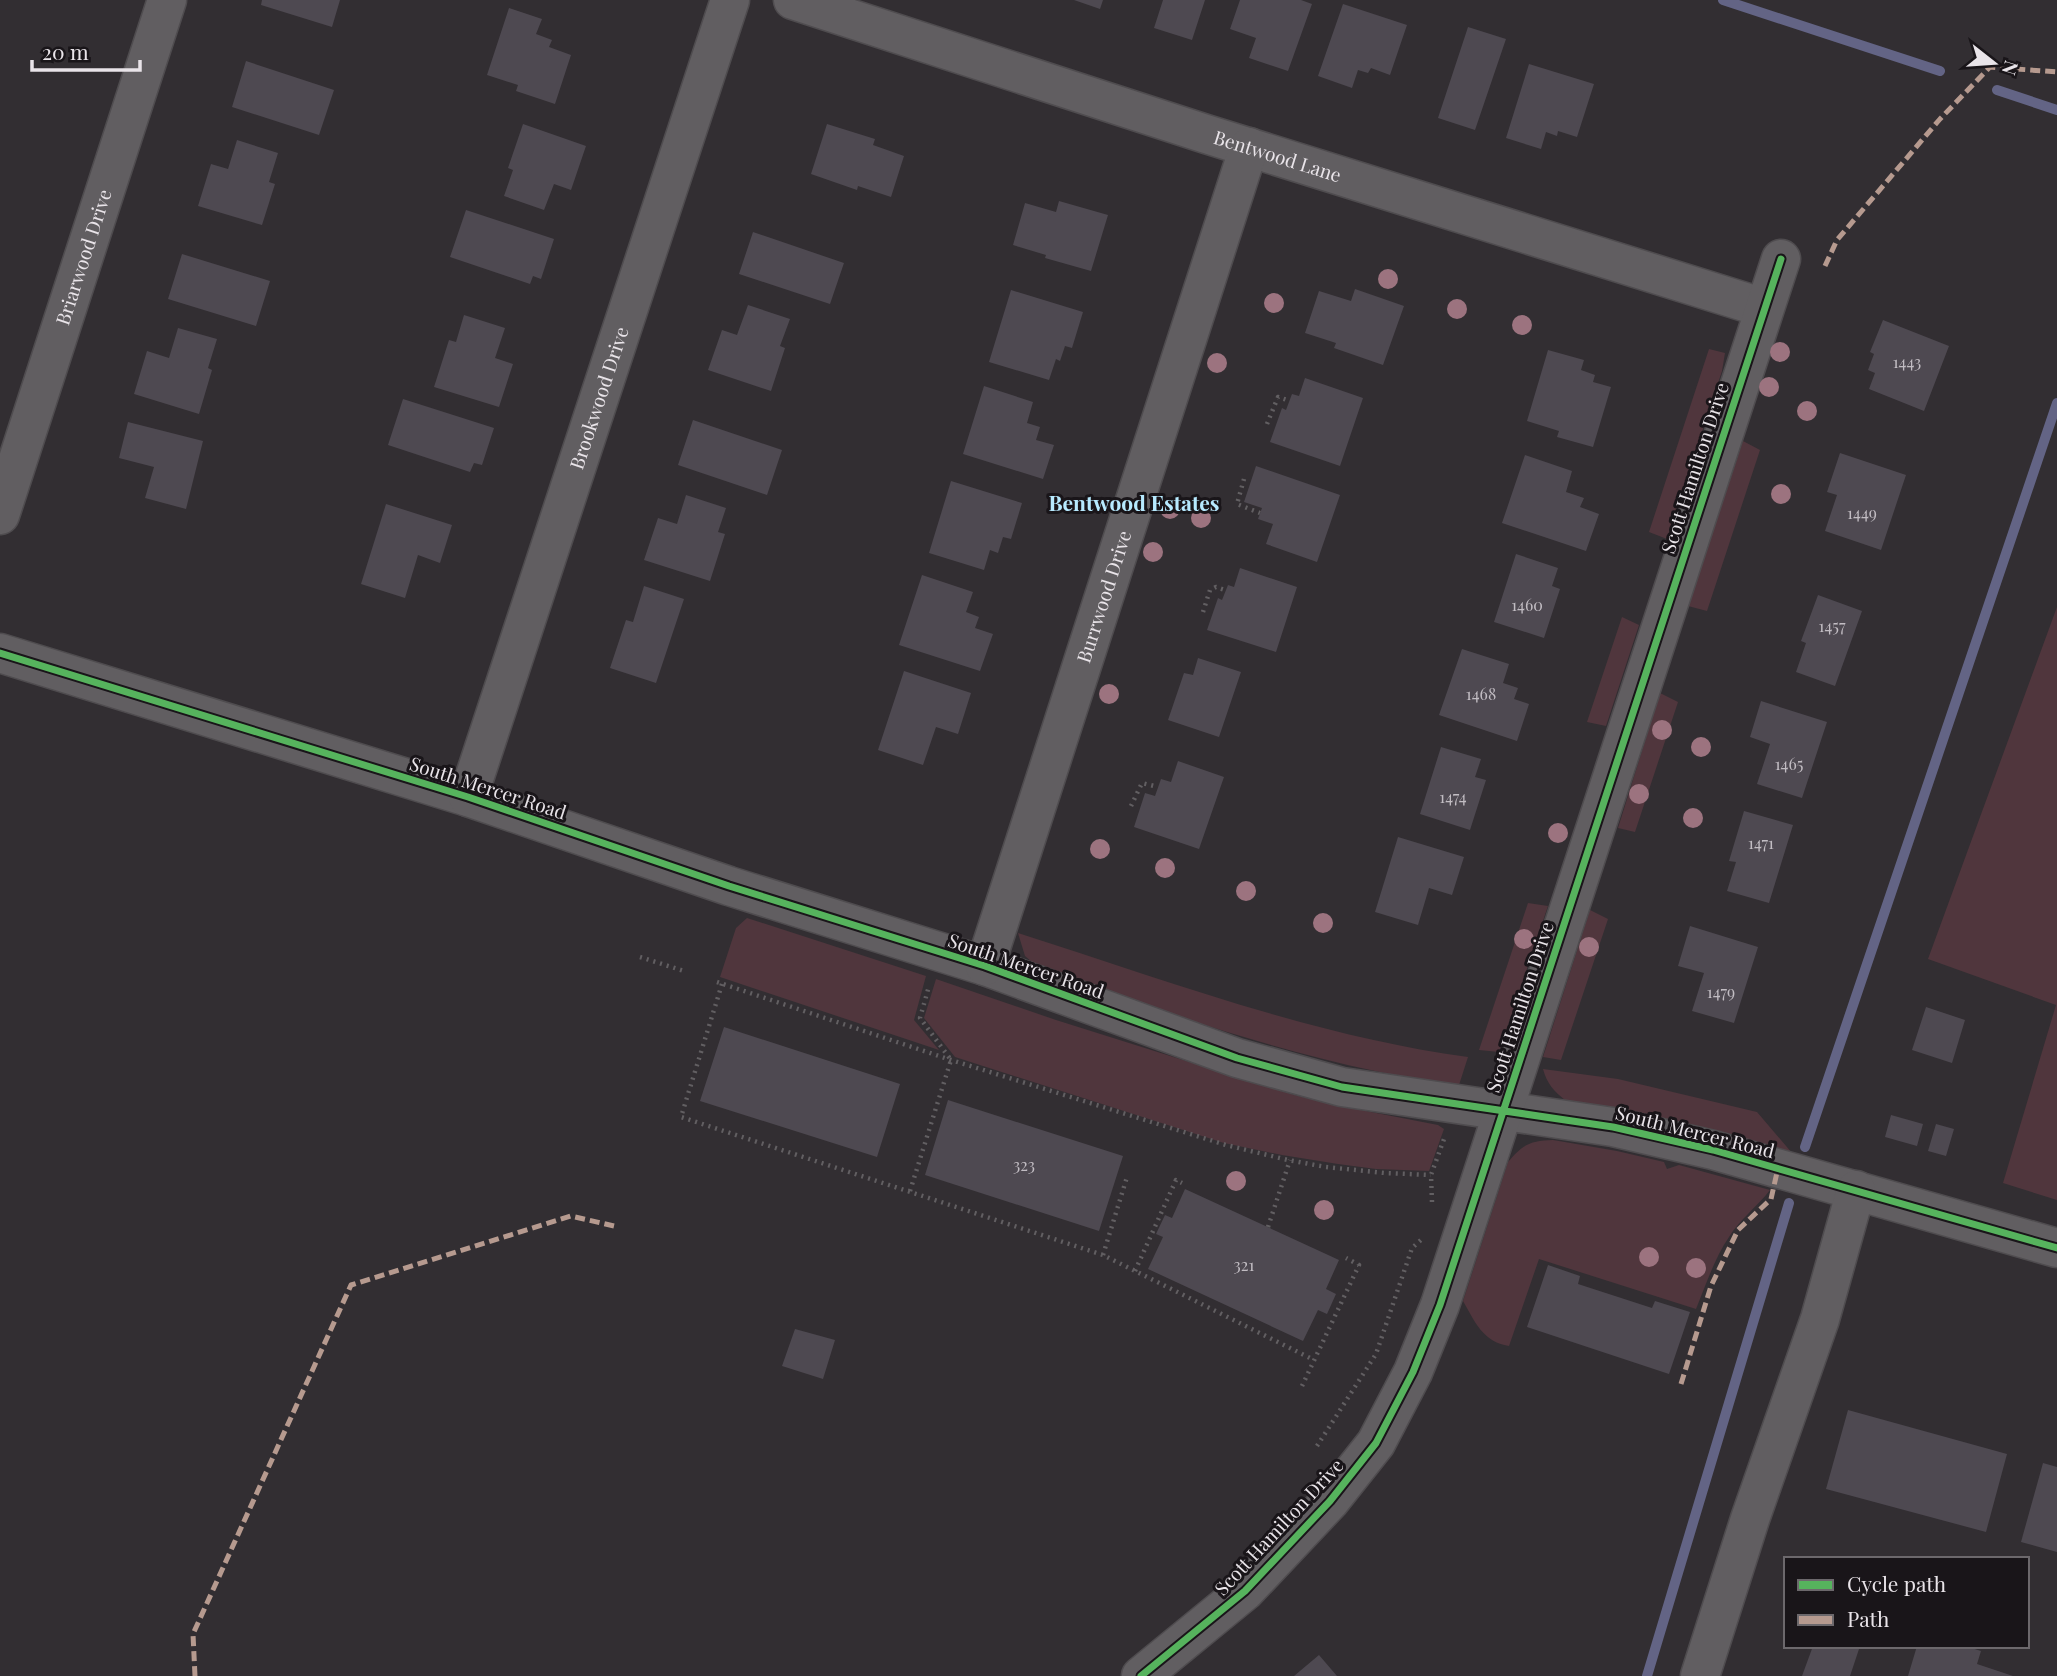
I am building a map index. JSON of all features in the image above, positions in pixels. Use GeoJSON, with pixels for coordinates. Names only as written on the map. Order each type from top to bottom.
{"type":"FeatureCollection","features":[{"type":"Feature","properties":{"kind":"street","name":"Briarwood Drive"},"geometry":{"type":"LineString","coordinates":[[0,515],[167,0]]}},
{"type":"Feature","properties":{"kind":"street","name":"Brookwood Drive"},"geometry":{"type":"LineString","coordinates":[[468,797],[730,0]]}},
{"type":"Feature","properties":{"kind":"street","name":"Bentwood Lane"},"geometry":{"type":"LineString","coordinates":[[793,0],[1249,148],[1765,308]]}},
{"type":"Feature","properties":{"kind":"street","name":"Burrwood Drive"},"geometry":{"type":"LineString","coordinates":[[985,966],[1249,148]]}},
{"type":"Feature","properties":{"kind":"street","name":"Scott Hamilton Drive"},"geometry":{"type":"LineString","coordinates":[[1141,1676],[1245,1591],[1331,1501],[1377,1443],[1413,1372],[1440,1306],[1781,259]]}},
{"type":"Feature","properties":{"kind":"street","name":"South Mercer Road"},"geometry":{"type":"LineString","coordinates":[[0,653],[468,797],[729,886],[985,966],[1237,1058],[1342,1087],[1625,1130],[1713,1150],[2057,1248]]}},
{"type":"Feature","properties":{"kind":"street"},"geometry":{"type":"LineString","coordinates":[[1700,1676],[1750,1519],[1820,1319],[1856,1190]]}},
{"type":"Feature","properties":{"kind":"path"},"geometry":{"type":"LineString","coordinates":[[1267,424],[1278,397],[1290,401]]}},
{"type":"Feature","properties":{"kind":"path"},"geometry":{"type":"LineString","coordinates":[[1244,479],[1237,504],[1261,513]]}},
{"type":"Feature","properties":{"kind":"path"},"geometry":{"type":"LineString","coordinates":[[1203,611],[1210,590],[1216,587],[1226,590]]}},
{"type":"Feature","properties":{"kind":"path"},"geometry":{"type":"LineString","coordinates":[[1131,806],[1142,783],[1158,787]]}},
{"type":"Feature","properties":{"kind":"path"},"geometry":{"type":"LineString","coordinates":[[640,957],[684,971]]}},
{"type":"Feature","properties":{"kind":"path"},"geometry":{"type":"LineString","coordinates":[[931,978],[920,1018],[951,1060]]}},
{"type":"Feature","properties":{"kind":"path"},"geometry":{"type":"LineString","coordinates":[[1314,1360],[1103,1255],[681,1116],[719,983],[951,1060],[1226,1145],[1326,1167],[1385,1174],[1431,1175]]}},
{"type":"Feature","properties":{"kind":"path"},"geometry":{"type":"LineString","coordinates":[[910,1191],[951,1060]]}},
{"type":"Feature","properties":{"kind":"path"},"geometry":{"type":"LineString","coordinates":[[1433,1211],[1431,1175],[1447,1129]]}},
{"type":"Feature","properties":{"kind":"path"},"geometry":{"type":"LineString","coordinates":[[1268,1227],[1290,1160]]}},
{"type":"Feature","properties":{"kind":"path"},"geometry":{"type":"LineString","coordinates":[[1103,1255],[1127,1177]]}},
{"type":"Feature","properties":{"kind":"path"},"geometry":{"type":"LineString","coordinates":[[1135,1271],[1176,1180],[1182,1182]]}},
{"type":"Feature","properties":{"kind":"path"},"geometry":{"type":"LineString","coordinates":[[1317,1447],[1376,1354],[1412,1248],[1425,1236]]}},
{"type":"Feature","properties":{"kind":"path"},"geometry":{"type":"LineString","coordinates":[[1302,1386],[1359,1265],[1346,1258]]}},
{"type":"Feature","properties":{"kind":"shaded area"},"geometry":{"type":"Polygon","coordinates":[[[1709,349],[1725,353],[1722,371],[1667,539],[1649,532],[1709,349]]]}},
{"type":"Feature","properties":{"kind":"shaded area"},"geometry":{"type":"Polygon","coordinates":[[[1743,441],[1760,450],[1707,611],[1688,606],[1743,441]]]}},
{"type":"Feature","properties":{"kind":"shaded area"},"geometry":{"type":"Polygon","coordinates":[[[2057,607],[2057,1200],[2003,1183],[2056,1005],[1928,959],[2057,607]]]}},
{"type":"Feature","properties":{"kind":"shaded area"},"geometry":{"type":"Polygon","coordinates":[[[1622,617],[1639,625],[1606,726],[1587,722],[1622,617]]]}},
{"type":"Feature","properties":{"kind":"shaded area"},"geometry":{"type":"Polygon","coordinates":[[[1660,693],[1678,702],[1635,832],[1618,828],[1660,693]]]}},
{"type":"Feature","properties":{"kind":"shaded area"},"geometry":{"type":"Polygon","coordinates":[[[1528,903],[1548,906],[1499,1052],[1479,1050],[1528,903]]]}},
{"type":"Feature","properties":{"kind":"shaded area"},"geometry":{"type":"Polygon","coordinates":[[[1590,910],[1608,919],[1561,1060],[1543,1057],[1590,910]]]}},
{"type":"Feature","properties":{"kind":"shaded area"},"geometry":{"type":"Polygon","coordinates":[[[747,918],[926,976],[914,1020],[939,1050],[720,977],[736,928],[747,918]]]}},
{"type":"Feature","properties":{"kind":"shaded area"},"geometry":{"type":"Polygon","coordinates":[[[1018,933],[1297,1021],[1410,1048],[1468,1057],[1459,1085],[1386,1073],[1290,1050],[1039,968],[1025,956],[1018,933]]]}},
{"type":"Feature","properties":{"kind":"shaded area"},"geometry":{"type":"Polygon","coordinates":[[[936,979],[1291,1094],[1438,1125],[1444,1129],[1429,1171],[1338,1164],[1224,1143],[955,1057],[924,1018],[936,979]]]}},
{"type":"Feature","properties":{"kind":"shaded area"},"geometry":{"type":"Polygon","coordinates":[[[1543,1069],[1618,1079],[1757,1112],[1792,1153],[1643,1115],[1566,1101],[1552,1087],[1543,1069]]]}},
{"type":"Feature","properties":{"kind":"shaded area"},"geometry":{"type":"Polygon","coordinates":[[[1553,1140],[1664,1162],[1667,1169],[1679,1165],[1770,1190],[1738,1224],[1724,1245],[1696,1309],[1539,1259],[1509,1346],[1500,1344],[1486,1336],[1463,1301],[1508,1162],[1528,1145],[1553,1140]]]}},
{"type":"Feature","properties":{"kind":"building"},"geometry":{"type":"Polygon","coordinates":[[[262,0],[340,0],[332,27],[261,5],[262,0]]]}},
{"type":"Feature","properties":{"kind":"building"},"geometry":{"type":"Polygon","coordinates":[[[1074,0],[1103,0],[1100,9],[1074,0]]]}},
{"type":"Feature","properties":{"kind":"building"},"geometry":{"type":"Polygon","coordinates":[[[1163,0],[1205,0],[1192,40],[1154,28],[1163,0]]]}},
{"type":"Feature","properties":{"kind":"building"},"geometry":{"type":"Polygon","coordinates":[[[1240,0],[1301,0],[1312,4],[1288,71],[1249,58],[1256,38],[1230,29],[1240,0]]]}},
{"type":"Feature","properties":{"kind":"building"},"geometry":{"type":"Polygon","coordinates":[[[1343,4],[1407,25],[1390,75],[1371,68],[1368,73],[1358,70],[1352,88],[1318,76],[1343,4]]]}},
{"type":"Feature","properties":{"kind":"building"},"geometry":{"type":"Polygon","coordinates":[[[509,8],[542,19],[536,34],[552,40],[549,47],[571,55],[555,104],[516,91],[518,85],[487,75],[509,8]]]}},
{"type":"Feature","properties":{"kind":"building"},"geometry":{"type":"Polygon","coordinates":[[[1468,27],[1506,39],[1475,130],[1438,118],[1468,27]]]}},
{"type":"Feature","properties":{"kind":"building"},"geometry":{"type":"Polygon","coordinates":[[[246,61],[334,90],[319,135],[232,107],[246,61]]]}},
{"type":"Feature","properties":{"kind":"building"},"geometry":{"type":"Polygon","coordinates":[[[1529,64],[1594,84],[1577,137],[1558,131],[1557,136],[1546,132],[1541,149],[1506,138],[1529,64]]]}},
{"type":"Feature","properties":{"kind":"building"},"geometry":{"type":"Polygon","coordinates":[[[523,124],[586,146],[571,190],[554,184],[544,210],[504,196],[513,170],[508,168],[523,124]]]}},
{"type":"Feature","properties":{"kind":"building"},"geometry":{"type":"Polygon","coordinates":[[[827,124],[875,139],[873,145],[904,156],[891,197],[858,186],[857,190],[811,174],[827,124]]]}},
{"type":"Feature","properties":{"kind":"building"},"geometry":{"type":"Polygon","coordinates":[[[237,140],[278,153],[269,182],[275,184],[262,225],[198,206],[211,164],[228,169],[237,140]]]}},
{"type":"Feature","properties":{"kind":"building"},"geometry":{"type":"Polygon","coordinates":[[[1059,201],[1108,215],[1091,271],[1045,258],[1046,255],[1013,245],[1025,203],[1056,212],[1059,201]]]}},
{"type":"Feature","properties":{"kind":"building"},"geometry":{"type":"Polygon","coordinates":[[[466,210],[554,239],[541,279],[533,276],[530,284],[450,257],[466,210]]]}},
{"type":"Feature","properties":{"kind":"building"},"geometry":{"type":"Polygon","coordinates":[[[753,232],[844,263],[830,304],[739,274],[753,232]]]}},
{"type":"Feature","properties":{"kind":"building"},"geometry":{"type":"Polygon","coordinates":[[[182,254],[270,281],[256,326],[168,299],[182,254]]]}},
{"type":"Feature","properties":{"kind":"building"},"geometry":{"type":"Polygon","coordinates":[[[1355,289],[1404,306],[1383,365],[1334,348],[1336,343],[1305,333],[1319,291],[1351,301],[1355,289]]]}},
{"type":"Feature","properties":{"kind":"building"},"geometry":{"type":"Polygon","coordinates":[[[1011,290],[1083,312],[1072,348],[1065,346],[1060,361],[1056,359],[1049,380],[989,362],[1011,290]]]}},
{"type":"Feature","properties":{"kind":"building"},"geometry":{"type":"Polygon","coordinates":[[[748,305],[790,319],[780,346],[785,348],[771,391],[708,370],[722,330],[737,335],[748,305]]]}},
{"type":"Feature","properties":{"kind":"building"},"geometry":{"type":"Polygon","coordinates":[[[464,315],[505,328],[495,358],[513,364],[499,407],[434,387],[449,340],[456,342],[464,315]]]}},
{"type":"Feature","properties":{"kind":"building"},"geometry":{"type":"Polygon","coordinates":[[[1883,320],[1949,346],[1924,411],[1869,389],[1875,373],[1868,370],[1874,354],[1870,352],[1883,320]]]}},
{"type":"Feature","properties":{"kind":"building"},"geometry":{"type":"Polygon","coordinates":[[[178,328],[217,339],[208,368],[212,370],[199,414],[134,394],[147,351],[169,358],[178,328]]]}},
{"type":"Feature","properties":{"kind":"building"},"geometry":{"type":"Polygon","coordinates":[[[1548,350],[1584,360],[1581,370],[1595,375],[1593,382],[1611,387],[1593,447],[1557,437],[1559,431],[1527,421],[1548,350]]]}},
{"type":"Feature","properties":{"kind":"building"},"geometry":{"type":"Polygon","coordinates":[[[1305,378],[1363,398],[1340,466],[1270,442],[1282,408],[1286,410],[1292,394],[1299,396],[1305,378]]]}},
{"type":"Feature","properties":{"kind":"building"},"geometry":{"type":"Polygon","coordinates":[[[984,386],[1033,402],[1027,423],[1040,427],[1036,440],[1054,445],[1043,479],[963,454],[984,386]]]}},
{"type":"Feature","properties":{"kind":"building"},"geometry":{"type":"Polygon","coordinates":[[[403,399],[494,428],[482,465],[474,463],[470,472],[388,445],[403,399]]]}},
{"type":"Feature","properties":{"kind":"building"},"geometry":{"type":"Polygon","coordinates":[[[693,420],[782,450],[767,495],[678,465],[693,420]]]}},
{"type":"Feature","properties":{"kind":"building"},"geometry":{"type":"Polygon","coordinates":[[[128,422],[203,441],[186,509],[145,498],[154,467],[119,458],[128,422]]]}},
{"type":"Feature","properties":{"kind":"building"},"geometry":{"type":"Polygon","coordinates":[[[1840,453],[1906,475],[1881,550],[1825,531],[1837,495],[1827,492],[1840,453]]]}},
{"type":"Feature","properties":{"kind":"building"},"geometry":{"type":"Polygon","coordinates":[[[1525,455],[1572,471],[1566,492],[1584,498],[1580,507],[1599,514],[1586,551],[1502,523],[1525,455]]]}},
{"type":"Feature","properties":{"kind":"building"},"geometry":{"type":"Polygon","coordinates":[[[1256,466],[1340,495],[1317,562],[1266,544],[1273,524],[1258,519],[1262,508],[1244,502],[1256,466]]]}},
{"type":"Feature","properties":{"kind":"building"},"geometry":{"type":"Polygon","coordinates":[[[951,481],[1022,503],[1011,539],[1003,537],[998,553],[990,550],[984,570],[929,553],[951,481]]]}},
{"type":"Feature","properties":{"kind":"building"},"geometry":{"type":"Polygon","coordinates":[[[686,495],[726,508],[718,532],[725,534],[710,581],[644,560],[658,518],[677,524],[686,495]]]}},
{"type":"Feature","properties":{"kind":"building"},"geometry":{"type":"Polygon","coordinates":[[[386,504],[452,525],[440,563],[418,555],[405,598],[361,584],[386,504]]]}},
{"type":"Feature","properties":{"kind":"building"},"geometry":{"type":"Polygon","coordinates":[[[1516,554],[1558,568],[1552,586],[1560,589],[1544,638],[1494,622],[1516,554]]]}},
{"type":"Feature","properties":{"kind":"building"},"geometry":{"type":"Polygon","coordinates":[[[1240,568],[1297,587],[1276,652],[1207,630],[1218,598],[1222,600],[1228,585],[1234,587],[1240,568]]]}},
{"type":"Feature","properties":{"kind":"building"},"geometry":{"type":"Polygon","coordinates":[[[922,575],[973,592],[966,612],[979,617],[975,628],[993,634],[980,671],[899,645],[922,575]]]}},
{"type":"Feature","properties":{"kind":"building"},"geometry":{"type":"Polygon","coordinates":[[[644,586],[684,599],[656,683],[610,668],[626,620],[633,622],[644,586]]]}},
{"type":"Feature","properties":{"kind":"building"},"geometry":{"type":"Polygon","coordinates":[[[1818,595],[1862,611],[1835,686],[1796,672],[1806,643],[1801,641],[1818,595]]]}},
{"type":"Feature","properties":{"kind":"building"},"geometry":{"type":"Polygon","coordinates":[[[1462,649],[1509,664],[1503,683],[1518,688],[1514,699],[1529,704],[1517,741],[1439,715],[1462,649]]]}},
{"type":"Feature","properties":{"kind":"building"},"geometry":{"type":"Polygon","coordinates":[[[1198,658],[1241,672],[1219,737],[1168,720],[1184,673],[1193,675],[1198,658]]]}},
{"type":"Feature","properties":{"kind":"building"},"geometry":{"type":"Polygon","coordinates":[[[904,671],[971,693],[958,734],[936,727],[923,765],[878,750],[904,671]]]}},
{"type":"Feature","properties":{"kind":"building"},"geometry":{"type":"Polygon","coordinates":[[[1761,701],[1827,722],[1802,798],[1757,784],[1770,744],[1750,737],[1761,701]]]}},
{"type":"Feature","properties":{"kind":"building"},"geometry":{"type":"Polygon","coordinates":[[[1441,747],[1481,759],[1475,777],[1486,780],[1470,830],[1420,814],[1441,747]]]}},
{"type":"Feature","properties":{"kind":"building"},"geometry":{"type":"Polygon","coordinates":[[[1178,761],[1224,777],[1199,849],[1134,827],[1145,793],[1155,796],[1161,779],[1171,782],[1178,761]]]}},
{"type":"Feature","properties":{"kind":"building"},"geometry":{"type":"Polygon","coordinates":[[[1744,811],[1793,825],[1769,903],[1727,891],[1736,862],[1729,861],[1744,811]]]}},
{"type":"Feature","properties":{"kind":"building"},"geometry":{"type":"Polygon","coordinates":[[[1398,837],[1464,857],[1452,895],[1429,888],[1418,925],[1375,912],[1398,837]]]}},
{"type":"Feature","properties":{"kind":"building"},"geometry":{"type":"Polygon","coordinates":[[[1690,926],[1758,947],[1734,1023],[1692,1011],[1704,973],[1678,966],[1690,926]]]}},
{"type":"Feature","properties":{"kind":"building"},"geometry":{"type":"Polygon","coordinates":[[[1926,1007],[1965,1020],[1952,1063],[1912,1050],[1926,1007]]]}},
{"type":"Feature","properties":{"kind":"building"},"geometry":{"type":"Polygon","coordinates":[[[724,1027],[900,1084],[877,1157],[700,1101],[724,1027]]]}},
{"type":"Feature","properties":{"kind":"building"},"geometry":{"type":"Polygon","coordinates":[[[948,1100],[1123,1156],[1099,1231],[925,1175],[948,1100]]]}},
{"type":"Feature","properties":{"kind":"building"},"geometry":{"type":"Polygon","coordinates":[[[1891,1115],[1923,1124],[1917,1146],[1885,1137],[1891,1115]]]}},
{"type":"Feature","properties":{"kind":"building"},"geometry":{"type":"Polygon","coordinates":[[[1936,1124],[1954,1129],[1946,1156],[1928,1151],[1936,1124]]]}},
{"type":"Feature","properties":{"kind":"building"},"geometry":{"type":"Polygon","coordinates":[[[1185,1189],[1339,1260],[1326,1289],[1336,1294],[1327,1314],[1318,1310],[1303,1341],[1148,1269],[1163,1237],[1156,1234],[1165,1215],[1172,1218],[1185,1189]]]}},
{"type":"Feature","properties":{"kind":"building"},"geometry":{"type":"Polygon","coordinates":[[[1548,1265],[1580,1276],[1578,1284],[1652,1308],[1655,1301],[1690,1312],[1669,1374],[1527,1327],[1548,1265]]]}},
{"type":"Feature","properties":{"kind":"building"},"geometry":{"type":"Polygon","coordinates":[[[795,1329],[835,1340],[823,1379],[782,1366],[795,1329]]]}},
{"type":"Feature","properties":{"kind":"building"},"geometry":{"type":"Polygon","coordinates":[[[1848,1410],[2007,1454],[1986,1532],[1826,1489],[1848,1410]]]}},
{"type":"Feature","properties":{"kind":"building"},"geometry":{"type":"Polygon","coordinates":[[[2043,1463],[2057,1467],[2057,1552],[2021,1542],[2043,1463]]]}},
{"type":"Feature","properties":{"kind":"building"},"geometry":{"type":"Polygon","coordinates":[[[1812,1648],[1859,1648],[1850,1676],[1802,1676],[1812,1648]]]}},
{"type":"Feature","properties":{"kind":"building"},"geometry":{"type":"Polygon","coordinates":[[[1916,1648],[1971,1648],[1981,1651],[1977,1664],[2013,1676],[1908,1676],[1916,1648]]]}},
{"type":"Feature","properties":{"kind":"building"},"geometry":{"type":"Polygon","coordinates":[[[1319,1655],[1337,1676],[1294,1676],[1319,1655]]]}},
{"type":"Feature","properties":{"kind":"waterway"},"geometry":{"type":"LineString","coordinates":[[1723,0],[1940,71]]}},
{"type":"Feature","properties":{"kind":"waterway"},"geometry":{"type":"LineString","coordinates":[[1997,90],[2057,110]]}},
{"type":"Feature","properties":{"kind":"waterway"},"geometry":{"type":"LineString","coordinates":[[1805,1147],[2057,403]]}},
{"type":"Feature","properties":{"kind":"waterway"},"geometry":{"type":"LineString","coordinates":[[1647,1676],[1789,1203]]}},
{"type":"Feature","properties":{"kind":"marked path"},"geometry":{"type":"LineString","coordinates":[[1825,266],[1837,240],[1940,119],[1990,67],[2057,72]]}},
{"type":"Feature","properties":{"kind":"marked path"},"geometry":{"type":"LineString","coordinates":[[1681,1384],[1711,1286],[1738,1230],[1771,1199],[1778,1168]]}},
{"type":"Feature","properties":{"kind":"marked path"},"geometry":{"type":"LineString","coordinates":[[195,1676],[193,1634],[351,1285],[571,1216],[614,1226]]}},
{"type":"Feature","properties":{"kind":"cycle path"},"geometry":{"type":"LineString","coordinates":[[1141,1676],[1245,1591],[1330,1501],[1376,1443],[1413,1372],[1440,1305],[1781,259]]}},
{"type":"Feature","properties":{"kind":"cycle path"},"geometry":{"type":"LineString","coordinates":[[0,653],[468,797],[729,886],[985,966],[1237,1058],[1342,1087],[1613,1127],[1713,1150],[2057,1248]]}},
{"type":"Feature","properties":{"kind":"district","name":"Bentwood Estates"},"geometry":{"type":"Point","coordinates":[1134,504]}}]}
